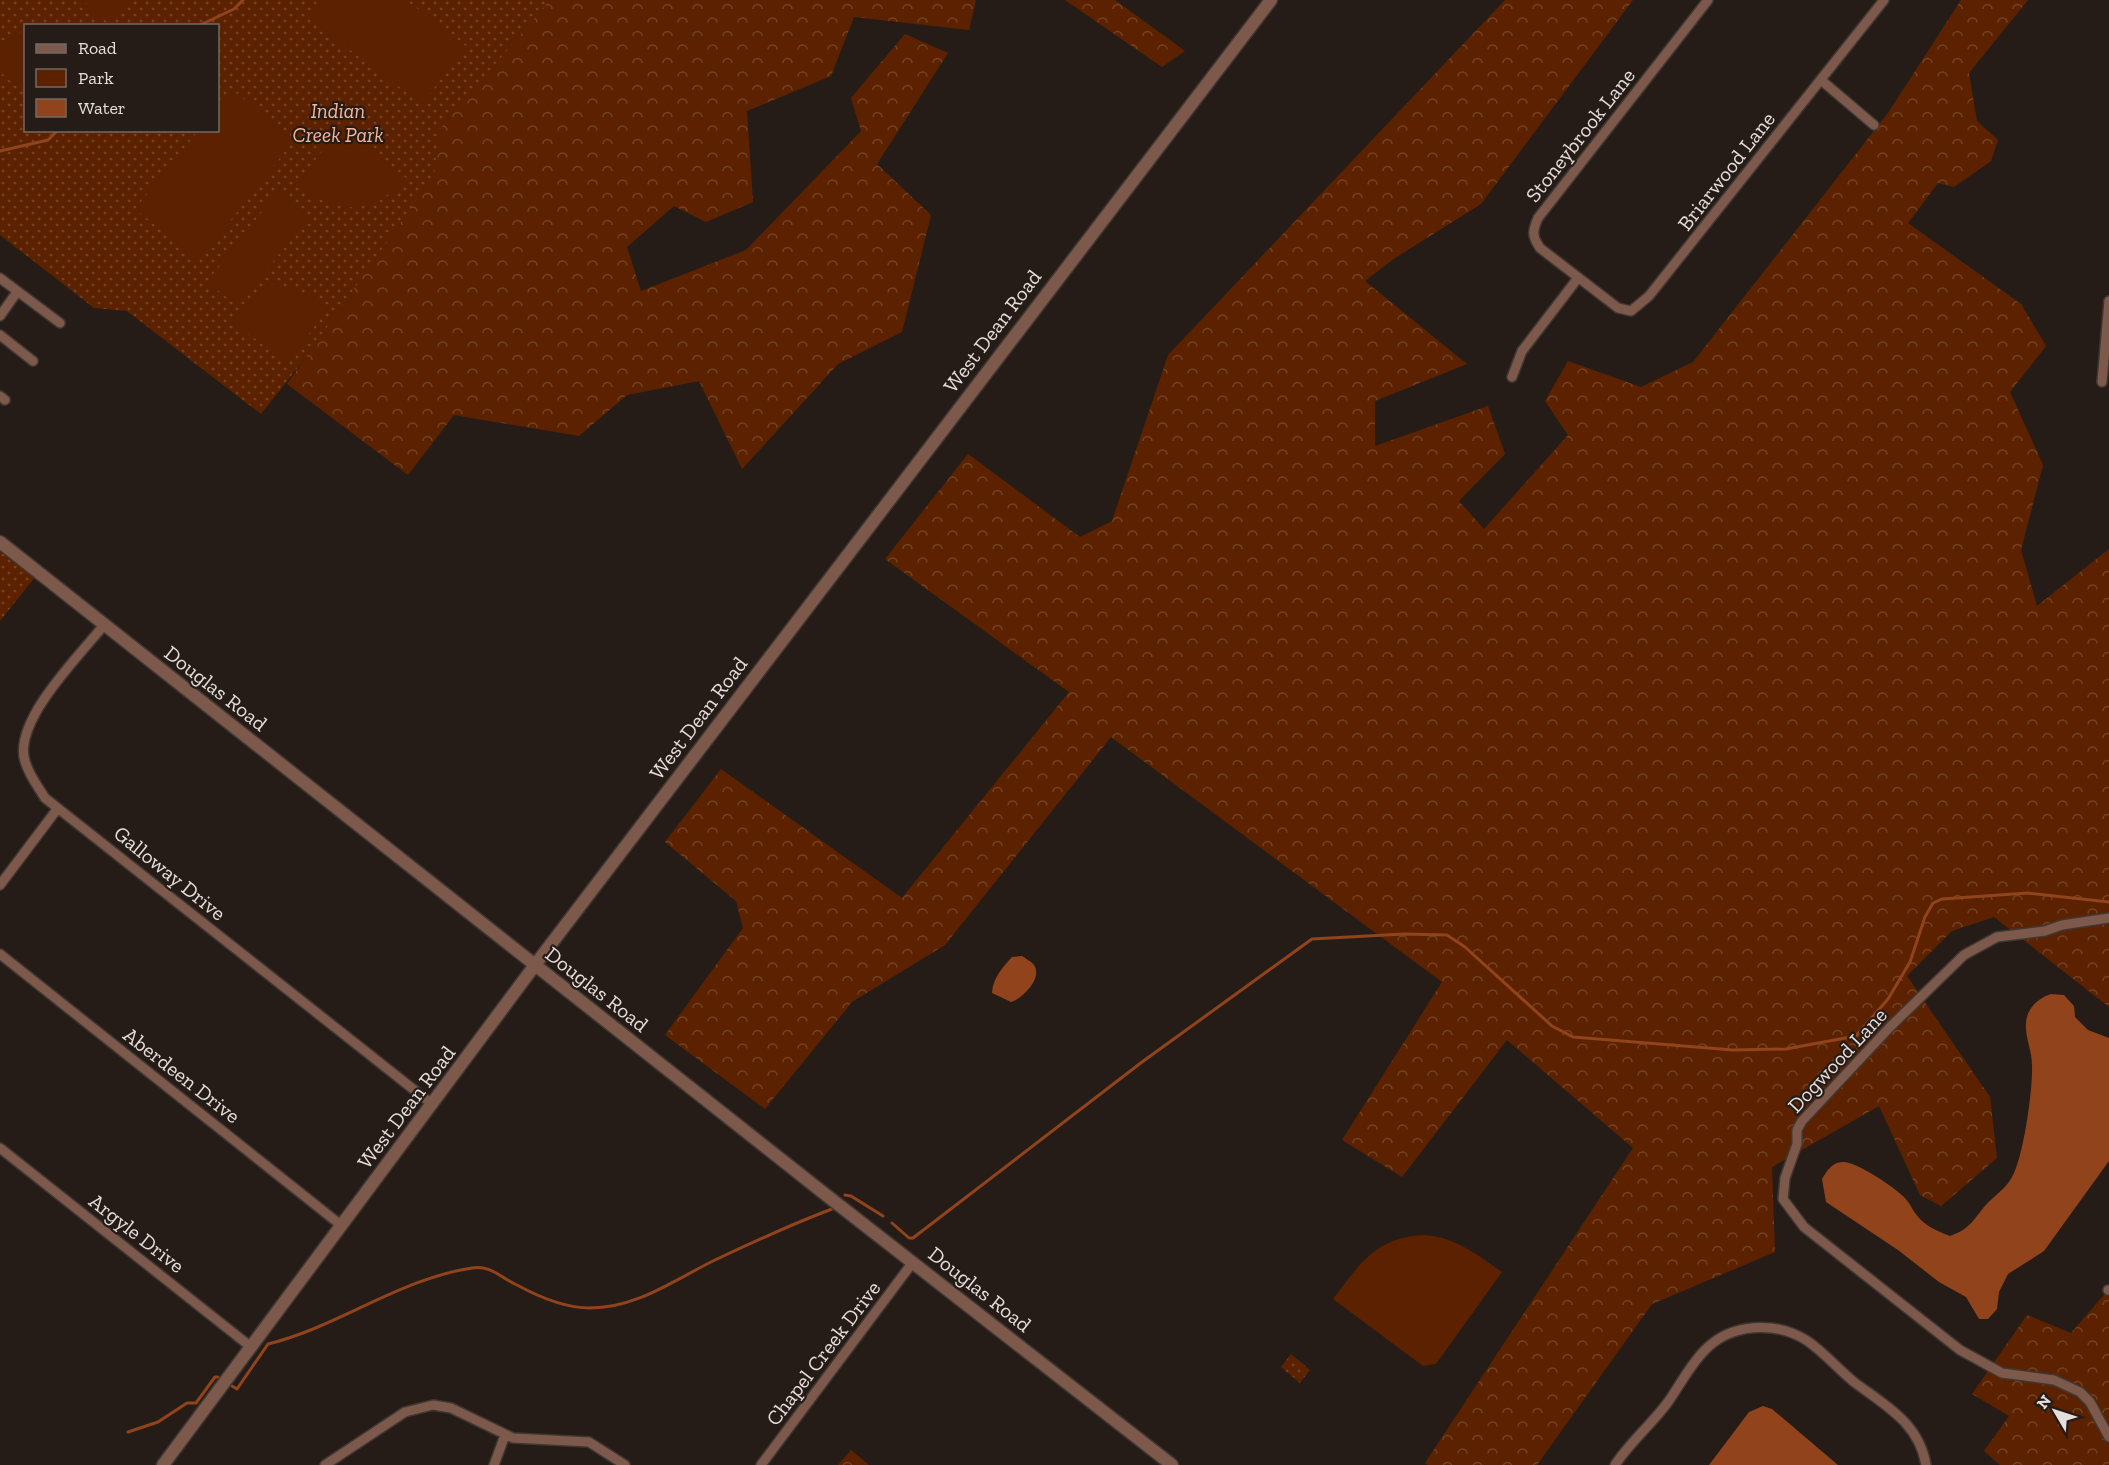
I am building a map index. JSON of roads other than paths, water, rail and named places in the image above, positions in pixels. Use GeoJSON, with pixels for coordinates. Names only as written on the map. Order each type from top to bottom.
{"type":"FeatureCollection","features":[{"type":"Feature","properties":{"kind":"street","name":"West Dean Road"},"geometry":{"type":"LineString","coordinates":[[163,1465],[535,965],[1271,0]]}},
{"type":"Feature","properties":{"kind":"street","name":"Stoneybrook Lane"},"geometry":{"type":"LineString","coordinates":[[1578,278],[1540,248],[1532,237],[1538,218],[1708,0]]}},
{"type":"Feature","properties":{"kind":"street","name":"Briarwood Lane"},"geometry":{"type":"LineString","coordinates":[[1578,278],[1618,308],[1631,310],[1640,306],[1884,0]]}},
{"type":"Feature","properties":{"kind":"street"},"geometry":{"type":"LineString","coordinates":[[1821,80],[1874,125]]}},
{"type":"Feature","properties":{"kind":"street"},"geometry":{"type":"LineString","coordinates":[[0,278],[60,323]]}},
{"type":"Feature","properties":{"kind":"street"},"geometry":{"type":"LineString","coordinates":[[1512,377],[1522,351],[1578,278]]}},
{"type":"Feature","properties":{"kind":"street"},"geometry":{"type":"LineString","coordinates":[[0,316],[17,292]]}},
{"type":"Feature","properties":{"kind":"street"},"geometry":{"type":"LineString","coordinates":[[2102,382],[2109,301]]}},
{"type":"Feature","properties":{"kind":"street"},"geometry":{"type":"LineString","coordinates":[[0,335],[33,361]]}},
{"type":"Feature","properties":{"kind":"street","name":"Douglas Road"},"geometry":{"type":"LineString","coordinates":[[0,542],[1172,1465]]}},
{"type":"Feature","properties":{"kind":"street","name":"Galloway Drive"},"geometry":{"type":"LineString","coordinates":[[104,625],[37,709],[25,735],[24,748],[27,766],[45,798],[432,1104]]}},
{"type":"Feature","properties":{"kind":"street"},"geometry":{"type":"LineString","coordinates":[[0,885],[58,808]]}},
{"type":"Feature","properties":{"kind":"street","name":"Dogwood Lane"},"geometry":{"type":"LineString","coordinates":[[2108,1430],[2090,1402],[2072,1387],[2054,1380],[2002,1373],[1960,1350],[1810,1232],[1784,1199],[1785,1178],[1797,1144],[1797,1131],[1803,1121],[1890,1027],[1964,955],[1997,937],[2045,931],[2062,925],[2109,918]]}},
{"type":"Feature","properties":{"kind":"street","name":"Aberdeen Drive"},"geometry":{"type":"LineString","coordinates":[[0,954],[342,1226]]}},
{"type":"Feature","properties":{"kind":"street","name":"Argyle Drive"},"geometry":{"type":"LineString","coordinates":[[0,1148],[251,1347]]}},
{"type":"Feature","properties":{"kind":"street","name":"Chapel Creek Drive"},"geometry":{"type":"LineString","coordinates":[[761,1465],[913,1262]]}},
{"type":"Feature","properties":{"kind":"street"},"geometry":{"type":"LineString","coordinates":[[1615,1465],[1663,1409],[1704,1350],[1726,1335],[1757,1327],[1779,1330],[1806,1340],[1848,1377],[1899,1414],[1916,1436],[1926,1465]]}},
{"type":"Feature","properties":{"kind":"street"},"geometry":{"type":"LineString","coordinates":[[325,1465],[405,1412],[424,1405],[451,1408],[505,1435],[589,1442],[625,1465]]}},
{"type":"Feature","properties":{"kind":"street"},"geometry":{"type":"LineString","coordinates":[[494,1465],[505,1435]]}},
{"type":"Feature","properties":{"kind":"water"},"geometry":{"type":"Polygon","coordinates":[[[1022,956],[1033,964],[1036,970],[1034,982],[1030,987],[1011,1002],[992,993],[996,978],[1005,965],[1012,957],[1022,956]]]}},
{"type":"Feature","properties":{"kind":"water"},"geometry":{"type":"Polygon","coordinates":[[[2051,994],[2064,995],[2074,1006],[2075,1017],[2088,1030],[2109,1038],[2109,1161],[2044,1251],[2008,1274],[1999,1292],[1997,1309],[1988,1319],[1979,1319],[1966,1297],[1939,1282],[1898,1250],[1826,1202],[1822,1179],[1836,1164],[1849,1163],[1875,1176],[1899,1193],[1919,1218],[1931,1228],[1950,1236],[1966,1228],[2008,1183],[2018,1163],[2027,1120],[2032,1076],[2032,1060],[2026,1029],[2027,1019],[2034,1005],[2051,994]]]}},
{"type":"Feature","properties":{"kind":"water"},"geometry":{"type":"Polygon","coordinates":[[[1763,1406],[1772,1409],[1838,1465],[1709,1465],[1749,1412],[1763,1406]]]}},
{"type":"Feature","properties":{"kind":"waterway"},"geometry":{"type":"LineString","coordinates":[[202,24],[234,9],[243,0]]}},
{"type":"Feature","properties":{"kind":"waterway"},"geometry":{"type":"LineString","coordinates":[[0,151],[48,140],[56,132]]}},
{"type":"Feature","properties":{"kind":"waterway"},"geometry":{"type":"LineString","coordinates":[[892,1223],[909,1238],[913,1238],[1142,1062],[1312,939],[1404,934],[1447,935],[1465,947],[1552,1026],[1573,1037],[1733,1050],[1786,1049],[1856,1036],[1888,999],[1910,962],[1925,917],[1933,903],[1942,899],[2028,893],[2109,902]]}},
{"type":"Feature","properties":{"kind":"waterway"},"geometry":{"type":"LineString","coordinates":[[845,1195],[851,1196],[883,1216]]}},
{"type":"Feature","properties":{"kind":"waterway"},"geometry":{"type":"LineString","coordinates":[[232,1386],[237,1389],[268,1344],[294,1336],[394,1292],[445,1274],[472,1268],[485,1268],[552,1301],[580,1308],[607,1307],[655,1292],[715,1260],[832,1209]]}},
{"type":"Feature","properties":{"kind":"waterway"},"geometry":{"type":"LineString","coordinates":[[128,1432],[158,1422],[187,1403],[196,1403],[215,1377],[218,1377]]}},
{"type":"Feature","properties":{"kind":"park label","name":"Indian Creek Park"},"geometry":{"type":"Point","coordinates":[338,122]}}]}
